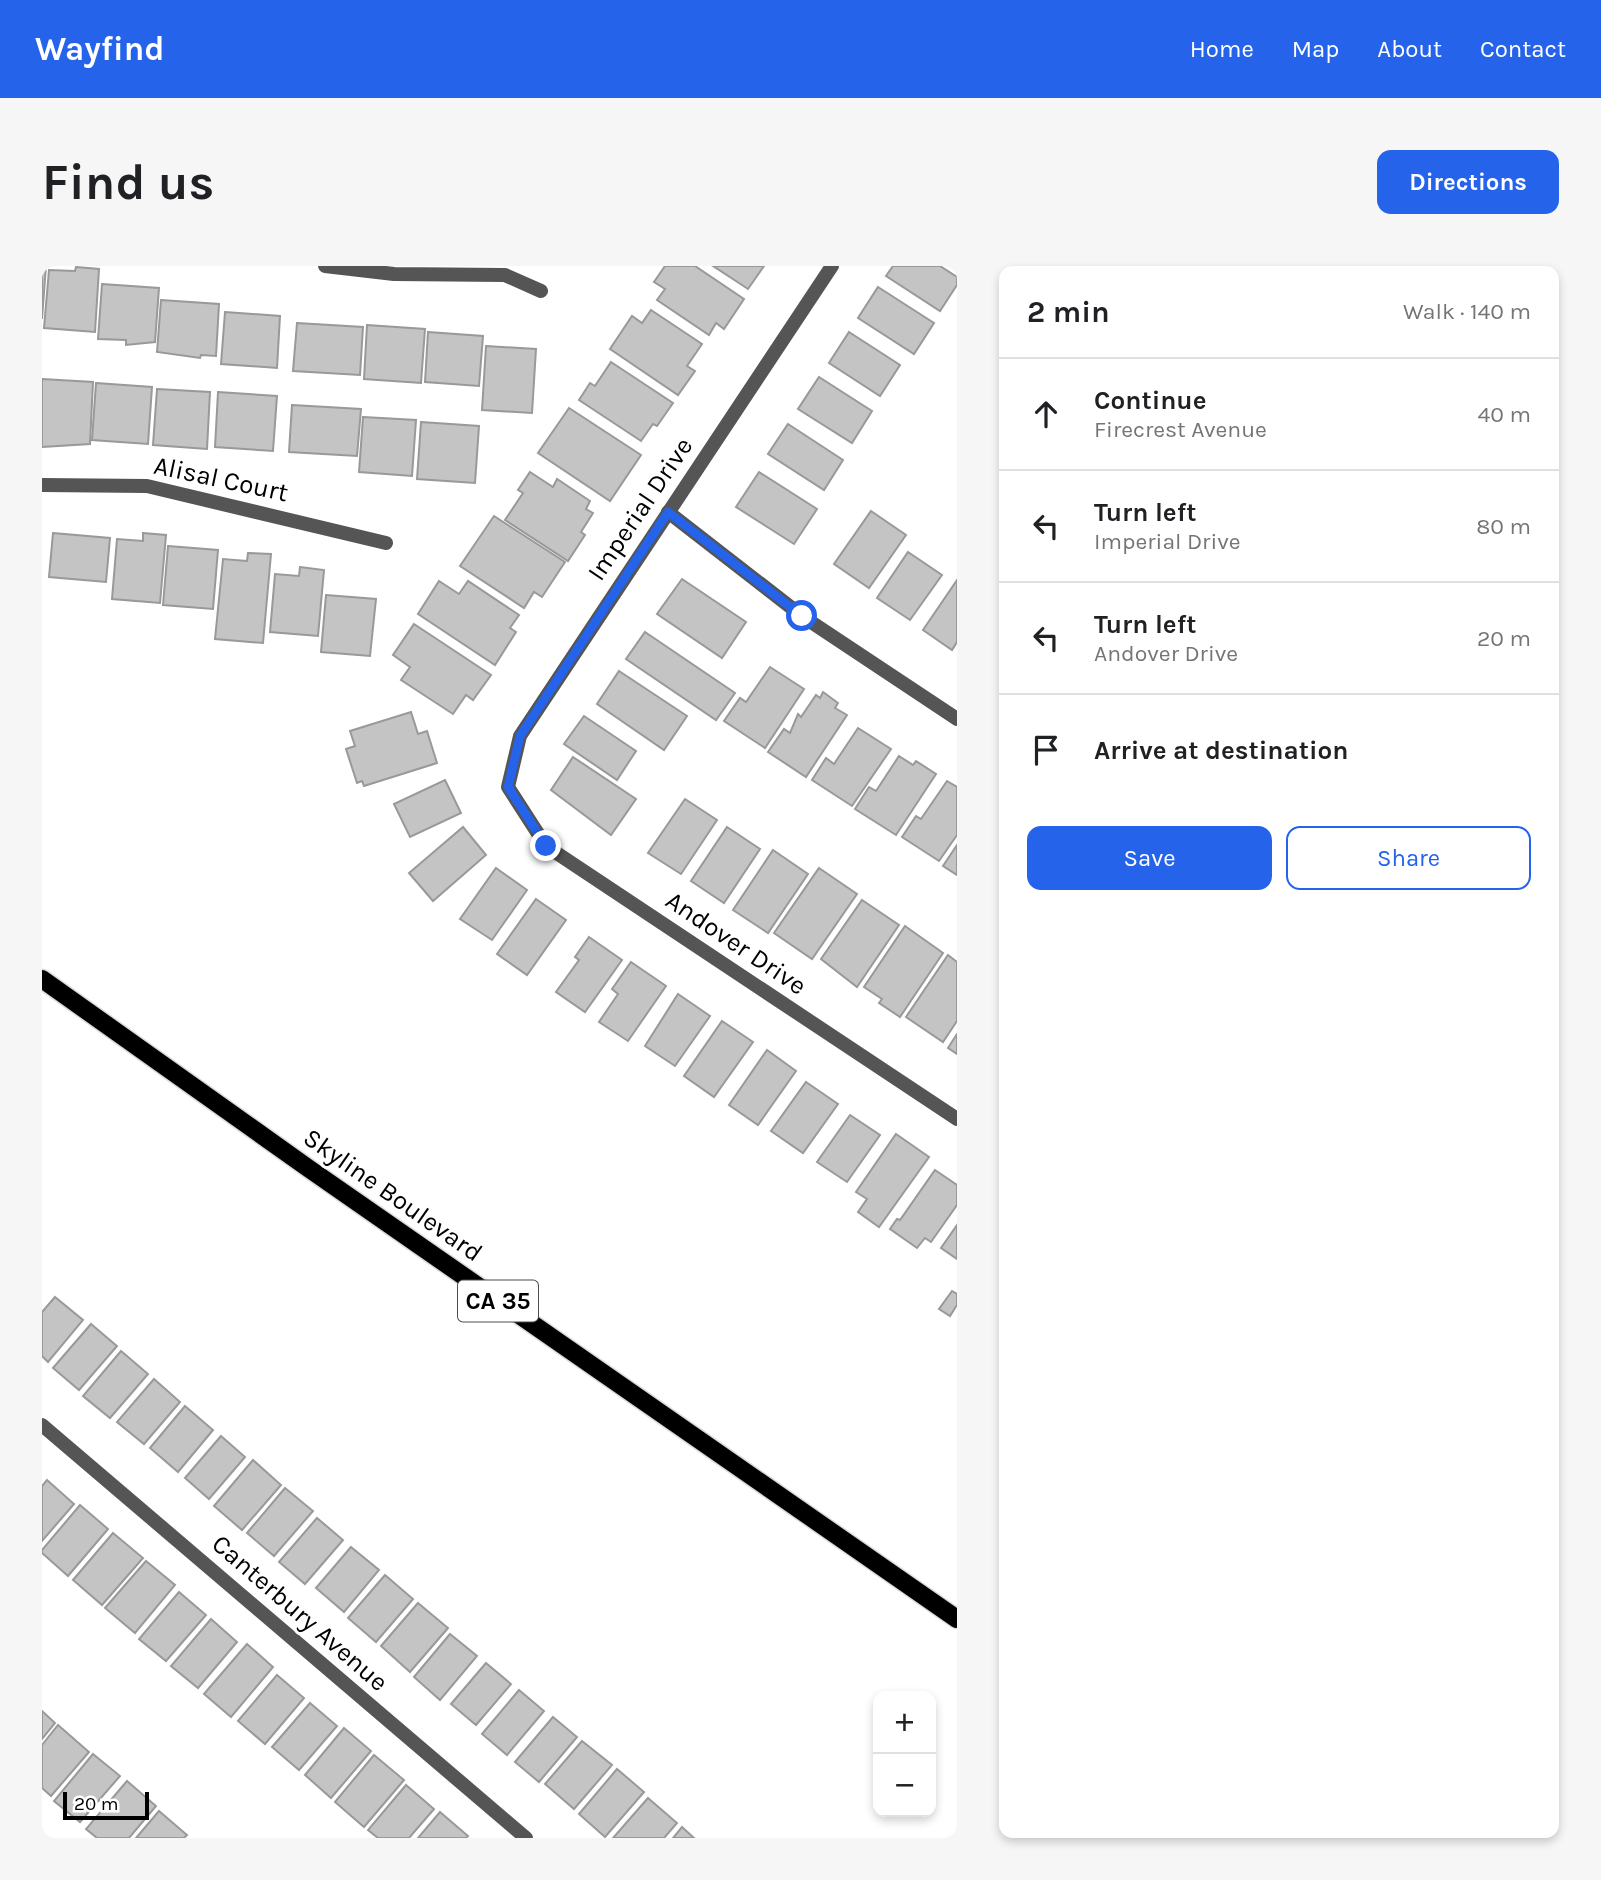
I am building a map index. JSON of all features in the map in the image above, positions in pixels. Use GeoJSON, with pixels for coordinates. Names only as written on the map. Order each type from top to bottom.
{"type":"FeatureCollection","features":[{"type":"Feature","properties":{"kind":"main road","name":"Skyline Boulevard"},"geometry":{"type":"LineString","coordinates":[[42,979],[331,1184],[957,1619]]}},
{"type":"Feature","properties":{"kind":"street"},"geometry":{"type":"LineString","coordinates":[[326,266],[394,274],[505,275],[541,291]]}},
{"type":"Feature","properties":{"kind":"street","name":"Imperial Drive"},"geometry":{"type":"LineString","coordinates":[[508,787],[520,736],[832,266]]}},
{"type":"Feature","properties":{"kind":"street","name":"Alisal Court"},"geometry":{"type":"LineString","coordinates":[[42,485],[147,486],[386,543]]}},
{"type":"Feature","properties":{"kind":"street"},"geometry":{"type":"LineString","coordinates":[[668,512],[802,616],[957,719]]}},
{"type":"Feature","properties":{"kind":"street","name":"Andover Drive"},"geometry":{"type":"LineString","coordinates":[[508,787],[546,846],[957,1119]]}},
{"type":"Feature","properties":{"kind":"street","name":"Canterbury Avenue"},"geometry":{"type":"LineString","coordinates":[[42,1425],[526,1838]]}},
{"type":"Feature","properties":{"kind":"building"},"geometry":{"type":"Polygon","coordinates":[[[42,266],[46,266],[42,319],[42,266]]]}},
{"type":"Feature","properties":{"kind":"building"},"geometry":{"type":"Polygon","coordinates":[[[665,266],[695,266],[744,299],[724,329],[716,323],[709,335],[657,300],[665,289],[654,282],[665,266]]]}},
{"type":"Feature","properties":{"kind":"building"},"geometry":{"type":"Polygon","coordinates":[[[713,266],[764,266],[748,289],[713,266]]]}},
{"type":"Feature","properties":{"kind":"building"},"geometry":{"type":"Polygon","coordinates":[[[893,266],[940,266],[957,277],[957,285],[940,311],[886,276],[893,266]]]}},
{"type":"Feature","properties":{"kind":"building"},"geometry":{"type":"Polygon","coordinates":[[[76,267],[99,269],[95,332],[44,328],[49,270],[75,271],[76,267]]]}},
{"type":"Feature","properties":{"kind":"building"},"geometry":{"type":"Polygon","coordinates":[[[102,284],[159,288],[155,342],[126,345],[126,340],[98,339],[102,284]]]}},
{"type":"Feature","properties":{"kind":"building"},"geometry":{"type":"Polygon","coordinates":[[[878,287],[934,323],[914,354],[858,318],[878,287]]]}},
{"type":"Feature","properties":{"kind":"building"},"geometry":{"type":"Polygon","coordinates":[[[161,300],[219,304],[216,356],[201,355],[200,358],[157,352],[161,300]]]}},
{"type":"Feature","properties":{"kind":"building"},"geometry":{"type":"Polygon","coordinates":[[[651,310],[702,344],[687,366],[695,371],[678,395],[610,349],[632,316],[642,323],[651,310]]]}},
{"type":"Feature","properties":{"kind":"building"},"geometry":{"type":"Polygon","coordinates":[[[225,312],[280,316],[277,368],[221,364],[225,312]]]}},
{"type":"Feature","properties":{"kind":"building"},"geometry":{"type":"Polygon","coordinates":[[[297,323],[363,327],[360,375],[293,371],[297,323]]]}},
{"type":"Feature","properties":{"kind":"building"},"geometry":{"type":"Polygon","coordinates":[[[367,325],[425,329],[421,383],[364,379],[367,325]]]}},
{"type":"Feature","properties":{"kind":"building"},"geometry":{"type":"Polygon","coordinates":[[[428,332],[483,336],[479,386],[425,382],[428,332]]]}},
{"type":"Feature","properties":{"kind":"building"},"geometry":{"type":"Polygon","coordinates":[[[849,332],[900,365],[880,396],[829,363],[849,332]]]}},
{"type":"Feature","properties":{"kind":"building"},"geometry":{"type":"Polygon","coordinates":[[[486,346],[536,349],[532,413],[482,410],[486,346]]]}},
{"type":"Feature","properties":{"kind":"building"},"geometry":{"type":"Polygon","coordinates":[[[611,362],[673,403],[657,426],[653,424],[641,441],[579,400],[590,383],[595,386],[611,362]]]}},
{"type":"Feature","properties":{"kind":"building"},"geometry":{"type":"Polygon","coordinates":[[[819,377],[872,411],[852,443],[798,409],[819,377]]]}},
{"type":"Feature","properties":{"kind":"building"},"geometry":{"type":"Polygon","coordinates":[[[42,379],[93,382],[90,444],[42,447],[42,379]]]}},
{"type":"Feature","properties":{"kind":"building"},"geometry":{"type":"Polygon","coordinates":[[[96,383],[152,387],[148,444],[92,440],[96,383]]]}},
{"type":"Feature","properties":{"kind":"building"},"geometry":{"type":"Polygon","coordinates":[[[157,389],[210,392],[207,449],[153,445],[157,389]]]}},
{"type":"Feature","properties":{"kind":"building"},"geometry":{"type":"Polygon","coordinates":[[[218,392],[277,396],[273,451],[215,447],[218,392]]]}},
{"type":"Feature","properties":{"kind":"building"},"geometry":{"type":"Polygon","coordinates":[[[292,405],[361,409],[357,456],[289,452],[292,405]]]}},
{"type":"Feature","properties":{"kind":"building"},"geometry":{"type":"Polygon","coordinates":[[[569,408],[641,455],[610,501],[538,453],[569,408]]]}},
{"type":"Feature","properties":{"kind":"building"},"geometry":{"type":"Polygon","coordinates":[[[363,417],[416,420],[412,476],[359,472],[363,417]]]}},
{"type":"Feature","properties":{"kind":"building"},"geometry":{"type":"Polygon","coordinates":[[[421,422],[479,426],[475,483],[417,479],[421,422]]]}},
{"type":"Feature","properties":{"kind":"building"},"geometry":{"type":"Polygon","coordinates":[[[788,424],[843,460],[824,490],[768,454],[788,424]]]}},
{"type":"Feature","properties":{"kind":"building"},"geometry":{"type":"Polygon","coordinates":[[[530,472],[553,487],[557,479],[590,501],[586,509],[593,513],[581,532],[585,535],[568,561],[505,520],[523,493],[518,490],[530,472]]]}},
{"type":"Feature","properties":{"kind":"building"},"geometry":{"type":"Polygon","coordinates":[[[759,472],[817,509],[794,544],[736,507],[759,472]]]}},
{"type":"Feature","properties":{"kind":"building"},"geometry":{"type":"Polygon","coordinates":[[[871,511],[906,535],[869,588],[834,564],[871,511]]]}},
{"type":"Feature","properties":{"kind":"building"},"geometry":{"type":"Polygon","coordinates":[[[494,516],[565,562],[542,597],[534,592],[524,608],[460,566],[494,516]]]}},
{"type":"Feature","properties":{"kind":"building"},"geometry":{"type":"Polygon","coordinates":[[[53,533],[110,538],[106,582],[49,577],[53,533]]]}},
{"type":"Feature","properties":{"kind":"building"},"geometry":{"type":"Polygon","coordinates":[[[143,533],[166,535],[160,603],[112,599],[117,539],[143,541],[143,533]]]}},
{"type":"Feature","properties":{"kind":"building"},"geometry":{"type":"Polygon","coordinates":[[[168,546],[218,550],[213,609],[163,605],[168,546]]]}},
{"type":"Feature","properties":{"kind":"building"},"geometry":{"type":"Polygon","coordinates":[[[908,552],[942,575],[910,620],[877,598],[908,552]]]}},
{"type":"Feature","properties":{"kind":"building"},"geometry":{"type":"Polygon","coordinates":[[[248,553],[271,554],[263,643],[215,639],[223,559],[247,561],[248,553]]]}},
{"type":"Feature","properties":{"kind":"building"},"geometry":{"type":"Polygon","coordinates":[[[300,567],[324,570],[318,636],[270,632],[275,574],[299,576],[300,567]]]}},
{"type":"Feature","properties":{"kind":"building"},"geometry":{"type":"Polygon","coordinates":[[[682,579],[746,622],[722,658],[657,614],[682,579]]]}},
{"type":"Feature","properties":{"kind":"building"},"geometry":{"type":"Polygon","coordinates":[[[957,580],[957,642],[952,650],[923,630],[957,580]]]}},
{"type":"Feature","properties":{"kind":"building"},"geometry":{"type":"Polygon","coordinates":[[[439,581],[459,594],[468,581],[519,615],[510,628],[516,632],[495,665],[418,614],[439,581]]]}},
{"type":"Feature","properties":{"kind":"building"},"geometry":{"type":"Polygon","coordinates":[[[326,595],[376,599],[370,656],[321,652],[326,595]]]}},
{"type":"Feature","properties":{"kind":"building"},"geometry":{"type":"Polygon","coordinates":[[[414,624],[491,675],[473,700],[466,695],[453,714],[401,680],[410,667],[393,655],[414,624]]]}},
{"type":"Feature","properties":{"kind":"building"},"geometry":{"type":"Polygon","coordinates":[[[645,632],[735,693],[716,720],[626,659],[645,632]]]}},
{"type":"Feature","properties":{"kind":"building"},"geometry":{"type":"Polygon","coordinates":[[[770,667],[804,689],[765,748],[724,721],[740,698],[746,702],[770,667]]]}},
{"type":"Feature","properties":{"kind":"building"},"geometry":{"type":"Polygon","coordinates":[[[619,671],[687,716],[664,750],[597,704],[619,671]]]}},
{"type":"Feature","properties":{"kind":"building"},"geometry":{"type":"Polygon","coordinates":[[[823,692],[838,703],[835,708],[847,715],[806,777],[768,752],[784,729],[790,733],[798,714],[801,717],[816,695],[820,698],[823,692]]]}},
{"type":"Feature","properties":{"kind":"building"},"geometry":{"type":"Polygon","coordinates":[[[411,712],[418,734],[427,731],[437,763],[364,786],[362,781],[357,783],[346,749],[355,746],[350,731],[411,712]]]}},
{"type":"Feature","properties":{"kind":"building"},"geometry":{"type":"Polygon","coordinates":[[[584,716],[636,751],[617,780],[564,744],[584,716]]]}},
{"type":"Feature","properties":{"kind":"building"},"geometry":{"type":"Polygon","coordinates":[[[858,728],[891,749],[852,806],[812,780],[826,758],[834,764],[858,728]]]}},
{"type":"Feature","properties":{"kind":"building"},"geometry":{"type":"Polygon","coordinates":[[[899,756],[913,765],[916,761],[936,774],[896,835],[855,809],[869,787],[876,791],[899,756]]]}},
{"type":"Feature","properties":{"kind":"building"},"geometry":{"type":"Polygon","coordinates":[[[573,757],[636,799],[611,835],[551,790],[573,757]]]}},
{"type":"Feature","properties":{"kind":"building"},"geometry":{"type":"Polygon","coordinates":[[[445,780],[461,813],[410,837],[394,804],[445,780]]]}},
{"type":"Feature","properties":{"kind":"building"},"geometry":{"type":"Polygon","coordinates":[[[947,781],[957,787],[957,835],[939,861],[902,837],[916,816],[921,819],[947,781]]]}},
{"type":"Feature","properties":{"kind":"building"},"geometry":{"type":"Polygon","coordinates":[[[685,799],[717,820],[681,874],[648,853],[685,799]]]}},
{"type":"Feature","properties":{"kind":"building"},"geometry":{"type":"Polygon","coordinates":[[[463,827],[486,855],[433,901],[409,873],[463,827]]]}},
{"type":"Feature","properties":{"kind":"building"},"geometry":{"type":"Polygon","coordinates":[[[727,827],[760,849],[724,903],[691,881],[727,827]]]}},
{"type":"Feature","properties":{"kind":"building"},"geometry":{"type":"Polygon","coordinates":[[[957,845],[957,875],[943,866],[957,845]]]}},
{"type":"Feature","properties":{"kind":"building"},"geometry":{"type":"Polygon","coordinates":[[[773,850],[808,874],[768,933],[733,910],[773,850]]]}},
{"type":"Feature","properties":{"kind":"building"},"geometry":{"type":"Polygon","coordinates":[[[496,868],[527,890],[492,940],[460,919],[496,868]]]}},
{"type":"Feature","properties":{"kind":"building"},"geometry":{"type":"Polygon","coordinates":[[[819,868],[857,894],[812,959],[774,933],[819,868]]]}},
{"type":"Feature","properties":{"kind":"building"},"geometry":{"type":"Polygon","coordinates":[[[536,899],[566,920],[527,975],[497,954],[536,899]]]}},
{"type":"Feature","properties":{"kind":"building"},"geometry":{"type":"Polygon","coordinates":[[[862,900],[899,925],[857,987],[821,959],[862,900]]]}},
{"type":"Feature","properties":{"kind":"building"},"geometry":{"type":"Polygon","coordinates":[[[905,926],[943,953],[900,1017],[879,1003],[882,999],[864,987],[905,926]]]}},
{"type":"Feature","properties":{"kind":"building"},"geometry":{"type":"Polygon","coordinates":[[[589,937],[622,960],[585,1012],[556,992],[579,960],[575,957],[589,937]]]}},
{"type":"Feature","properties":{"kind":"building"},"geometry":{"type":"Polygon","coordinates":[[[948,955],[957,962],[957,1021],[943,1042],[906,1017],[948,955]]]}},
{"type":"Feature","properties":{"kind":"building"},"geometry":{"type":"Polygon","coordinates":[[[631,962],[666,986],[628,1041],[599,1022],[618,994],[612,989],[631,962]]]}},
{"type":"Feature","properties":{"kind":"building"},"geometry":{"type":"Polygon","coordinates":[[[678,994],[710,1016],[675,1066],[645,1046],[678,994]]]}},
{"type":"Feature","properties":{"kind":"building"},"geometry":{"type":"Polygon","coordinates":[[[722,1021],[753,1042],[714,1097],[684,1076],[722,1021]]]}},
{"type":"Feature","properties":{"kind":"building"},"geometry":{"type":"Polygon","coordinates":[[[957,1034],[957,1054],[948,1048],[957,1034]]]}},
{"type":"Feature","properties":{"kind":"building"},"geometry":{"type":"Polygon","coordinates":[[[767,1050],[796,1071],[758,1125],[729,1105],[767,1050]]]}},
{"type":"Feature","properties":{"kind":"building"},"geometry":{"type":"Polygon","coordinates":[[[806,1082],[838,1104],[803,1153],[771,1131],[806,1082]]]}},
{"type":"Feature","properties":{"kind":"building"},"geometry":{"type":"Polygon","coordinates":[[[850,1115],[880,1135],[847,1182],[817,1162],[850,1115]]]}},
{"type":"Feature","properties":{"kind":"building"},"geometry":{"type":"Polygon","coordinates":[[[896,1134],[929,1157],[879,1227],[858,1212],[867,1199],[856,1192],[896,1134]]]}},
{"type":"Feature","properties":{"kind":"building"},"geometry":{"type":"Polygon","coordinates":[[[935,1170],[957,1185],[957,1205],[931,1242],[925,1238],[917,1248],[890,1229],[897,1219],[900,1220],[935,1170]]]}},
{"type":"Feature","properties":{"kind":"building"},"geometry":{"type":"Polygon","coordinates":[[[957,1225],[957,1259],[941,1248],[957,1225]]]}},
{"type":"Feature","properties":{"kind":"building"},"geometry":{"type":"Polygon","coordinates":[[[952,1291],[957,1294],[957,1305],[950,1316],[939,1309],[952,1291]]]}},
{"type":"Feature","properties":{"kind":"building"},"geometry":{"type":"Polygon","coordinates":[[[55,1297],[83,1320],[48,1362],[42,1356],[42,1312],[55,1297]]]}},
{"type":"Feature","properties":{"kind":"building"},"geometry":{"type":"Polygon","coordinates":[[[91,1324],[117,1346],[79,1390],[53,1368],[91,1324]]]}},
{"type":"Feature","properties":{"kind":"building"},"geometry":{"type":"Polygon","coordinates":[[[121,1351],[148,1374],[110,1418],[83,1396],[121,1351]]]}},
{"type":"Feature","properties":{"kind":"building"},"geometry":{"type":"Polygon","coordinates":[[[154,1379],[180,1402],[144,1444],[117,1422],[154,1379]]]}},
{"type":"Feature","properties":{"kind":"building"},"geometry":{"type":"Polygon","coordinates":[[[185,1406],[213,1430],[178,1472],[150,1448],[185,1406]]]}},
{"type":"Feature","properties":{"kind":"building"},"geometry":{"type":"Polygon","coordinates":[[[221,1436],[245,1457],[209,1499],[185,1478],[221,1436]]]}},
{"type":"Feature","properties":{"kind":"building"},"geometry":{"type":"Polygon","coordinates":[[[253,1460],[281,1485],[242,1530],[214,1506],[253,1460]]]}},
{"type":"Feature","properties":{"kind":"building"},"geometry":{"type":"Polygon","coordinates":[[[47,1480],[74,1504],[42,1541],[42,1486],[47,1480]]]}},
{"type":"Feature","properties":{"kind":"building"},"geometry":{"type":"Polygon","coordinates":[[[285,1488],[313,1511],[274,1556],[247,1533],[285,1488]]]}},
{"type":"Feature","properties":{"kind":"building"},"geometry":{"type":"Polygon","coordinates":[[[80,1505],[108,1529],[68,1576],[42,1553],[42,1550],[80,1505]]]}},
{"type":"Feature","properties":{"kind":"building"},"geometry":{"type":"Polygon","coordinates":[[[317,1518],[343,1540],[305,1584],[279,1562],[317,1518]]]}},
{"type":"Feature","properties":{"kind":"building"},"geometry":{"type":"Polygon","coordinates":[[[113,1533],[143,1558],[102,1605],[73,1580],[113,1533]]]}},
{"type":"Feature","properties":{"kind":"building"},"geometry":{"type":"Polygon","coordinates":[[[351,1547],[379,1570],[344,1612],[316,1588],[351,1547]]]}},
{"type":"Feature","properties":{"kind":"building"},"geometry":{"type":"Polygon","coordinates":[[[146,1561],[175,1585],[135,1633],[105,1608],[146,1561]]]}},
{"type":"Feature","properties":{"kind":"building"},"geometry":{"type":"Polygon","coordinates":[[[385,1575],[413,1599],[376,1642],[348,1618],[385,1575]]]}},
{"type":"Feature","properties":{"kind":"building"},"geometry":{"type":"Polygon","coordinates":[[[179,1592],[206,1615],[166,1661],[139,1639],[179,1592]]]}},
{"type":"Feature","properties":{"kind":"building"},"geometry":{"type":"Polygon","coordinates":[[[418,1603],[448,1628],[410,1672],[381,1646],[418,1603]]]}},
{"type":"Feature","properties":{"kind":"building"},"geometry":{"type":"Polygon","coordinates":[[[211,1619],[237,1642],[198,1688],[171,1666],[211,1619]]]}},
{"type":"Feature","properties":{"kind":"building"},"geometry":{"type":"Polygon","coordinates":[[[450,1634],[477,1656],[440,1700],[414,1677],[450,1634]]]}},
{"type":"Feature","properties":{"kind":"building"},"geometry":{"type":"Polygon","coordinates":[[[247,1644],[273,1667],[231,1717],[204,1694],[247,1644]]]}},
{"type":"Feature","properties":{"kind":"building"},"geometry":{"type":"Polygon","coordinates":[[[486,1663],[511,1684],[476,1725],[451,1704],[486,1663]]]}},
{"type":"Feature","properties":{"kind":"building"},"geometry":{"type":"Polygon","coordinates":[[[277,1675],[304,1698],[265,1744],[238,1721],[277,1675]]]}},
{"type":"Feature","properties":{"kind":"building"},"geometry":{"type":"Polygon","coordinates":[[[519,1690],[544,1711],[507,1755],[482,1734],[519,1690]]]}},
{"type":"Feature","properties":{"kind":"building"},"geometry":{"type":"Polygon","coordinates":[[[310,1703],[337,1726],[299,1770],[272,1747],[310,1703]]]}},
{"type":"Feature","properties":{"kind":"building"},"geometry":{"type":"Polygon","coordinates":[[[42,1711],[55,1723],[42,1739],[42,1711]]]}},
{"type":"Feature","properties":{"kind":"building"},"geometry":{"type":"Polygon","coordinates":[[[553,1717],[577,1737],[539,1782],[515,1762],[553,1717]]]}},
{"type":"Feature","properties":{"kind":"building"},"geometry":{"type":"Polygon","coordinates":[[[58,1725],[89,1752],[51,1796],[42,1788],[42,1745],[58,1725]]]}},
{"type":"Feature","properties":{"kind":"building"},"geometry":{"type":"Polygon","coordinates":[[[344,1728],[371,1751],[331,1798],[305,1775],[344,1728]]]}},
{"type":"Feature","properties":{"kind":"building"},"geometry":{"type":"Polygon","coordinates":[[[582,1741],[612,1765],[574,1809],[545,1784],[582,1741]]]}},
{"type":"Feature","properties":{"kind":"building"},"geometry":{"type":"Polygon","coordinates":[[[93,1754],[120,1776],[80,1822],[54,1801],[93,1754]]]}},
{"type":"Feature","properties":{"kind":"building"},"geometry":{"type":"Polygon","coordinates":[[[374,1755],[404,1780],[364,1827],[335,1802],[374,1755]]]}},
{"type":"Feature","properties":{"kind":"building"},"geometry":{"type":"Polygon","coordinates":[[[617,1769],[644,1792],[605,1837],[579,1814],[617,1769]]]}},
{"type":"Feature","properties":{"kind":"building"},"geometry":{"type":"Polygon","coordinates":[[[127,1781],[156,1806],[129,1838],[97,1838],[86,1829],[127,1781]]]}},
{"type":"Feature","properties":{"kind":"building"},"geometry":{"type":"Polygon","coordinates":[[[406,1785],[434,1809],[409,1838],[378,1838],[368,1830],[406,1785]]]}},
{"type":"Feature","properties":{"kind":"building"},"geometry":{"type":"Polygon","coordinates":[[[648,1798],[677,1823],[664,1838],[613,1838],[648,1798]]]}},
{"type":"Feature","properties":{"kind":"building"},"geometry":{"type":"Polygon","coordinates":[[[159,1811],[187,1835],[184,1838],[136,1838],[159,1811]]]}},
{"type":"Feature","properties":{"kind":"building"},"geometry":{"type":"Polygon","coordinates":[[[440,1812],[468,1836],[418,1838],[440,1812]]]}},
{"type":"Feature","properties":{"kind":"building"},"geometry":{"type":"Polygon","coordinates":[[[682,1827],[694,1838],[673,1838],[682,1827]]]}},
{"type":"Feature","properties":{"kind":"route"},"geometry":{"type":"LineString","coordinates":[[546,846],[508,787],[520,736],[668,512],[802,616]]}}]}
